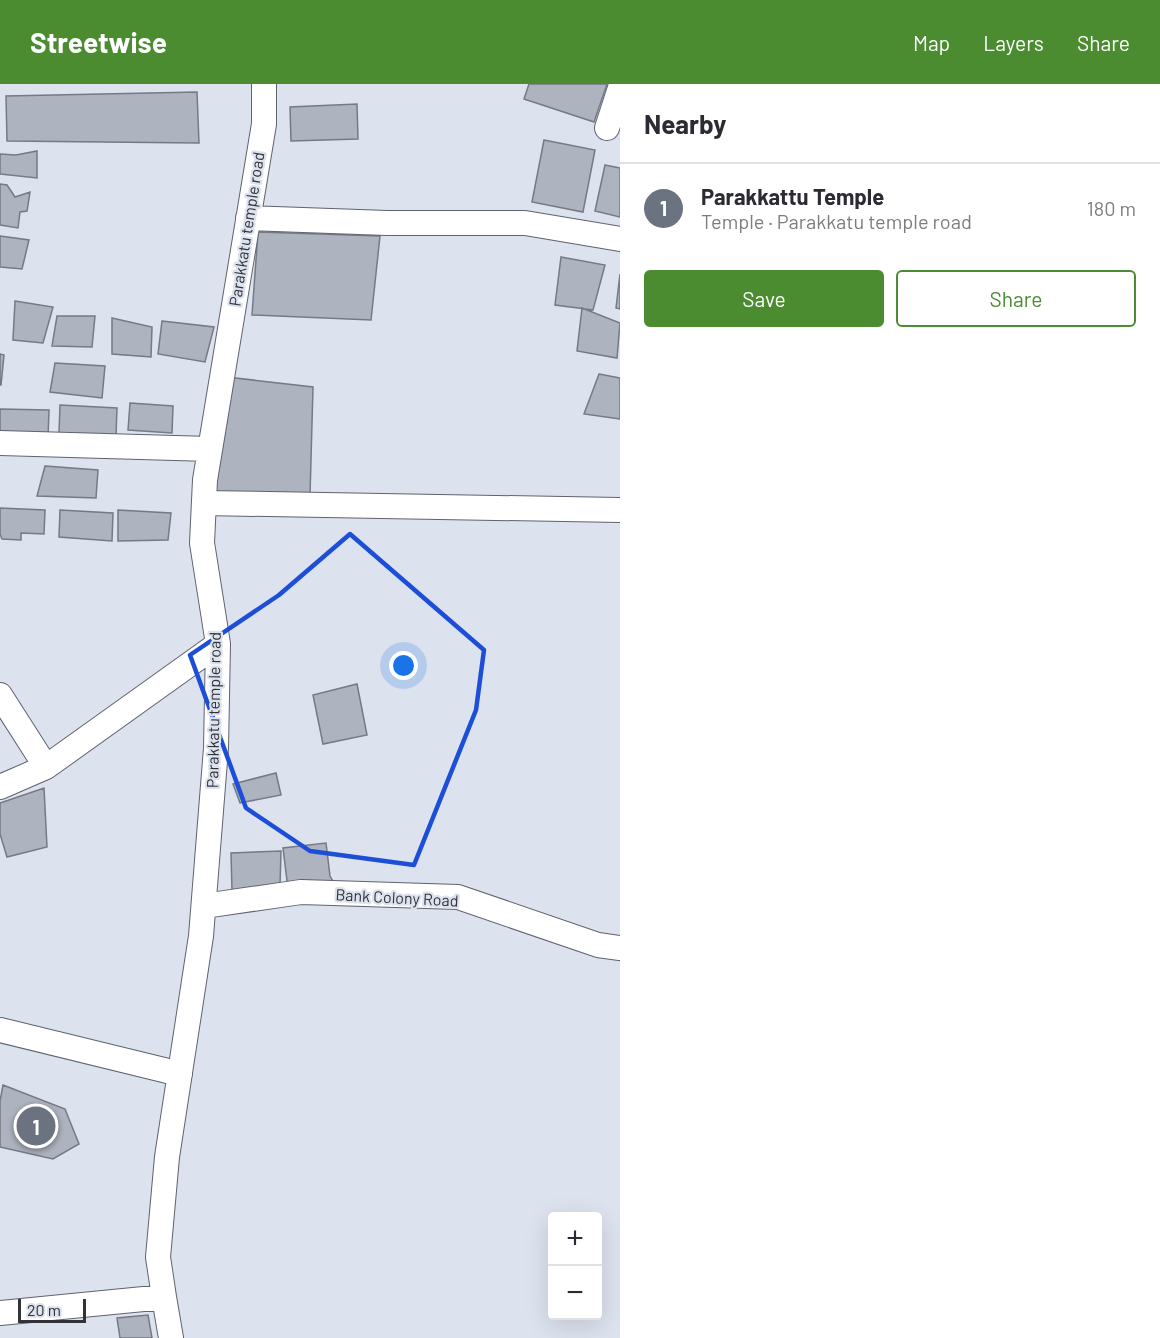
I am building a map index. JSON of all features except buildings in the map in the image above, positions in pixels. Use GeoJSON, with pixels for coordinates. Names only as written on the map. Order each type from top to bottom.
{"type":"FeatureCollection","features":[{"type":"Feature","properties":{"kind":"street","name":"Parakkatu temple road"},"geometry":{"type":"LineString","coordinates":[[171,1338],[158,1257],[167,1157],[201,936],[216,748],[218,644],[202,543],[205,480],[264,124],[264,84]]}},
{"type":"Feature","properties":{"kind":"street"},"geometry":{"type":"LineString","coordinates":[[607,128],[620,88]]}},
{"type":"Feature","properties":{"kind":"street"},"geometry":{"type":"LineString","coordinates":[[248,218],[387,224],[525,223],[620,239]]}},
{"type":"Feature","properties":{"kind":"street"},"geometry":{"type":"LineString","coordinates":[[0,443],[210,449]]}},
{"type":"Feature","properties":{"kind":"street"},"geometry":{"type":"LineString","coordinates":[[204,503],[620,510]]}},
{"type":"Feature","properties":{"kind":"street"},"geometry":{"type":"LineString","coordinates":[[0,788],[46,767],[218,644]]}},
{"type":"Feature","properties":{"kind":"street"},"geometry":{"type":"LineString","coordinates":[[0,695],[46,767]]}},
{"type":"Feature","properties":{"kind":"street","name":"Bank Colony Road"},"geometry":{"type":"LineString","coordinates":[[204,906],[302,892],[458,897],[598,945],[620,948]]}},
{"type":"Feature","properties":{"kind":"street"},"geometry":{"type":"LineString","coordinates":[[0,1030],[180,1074]]}},
{"type":"Feature","properties":{"kind":"street"},"geometry":{"type":"LineString","coordinates":[[0,1313],[164,1297]]}},
{"type":"Feature","properties":{"kind":"highlighted area"},"geometry":{"type":"Polygon","coordinates":[[[350,534],[484,650],[476,710],[414,865],[310,851],[246,808],[190,655],[279,595],[350,534]]]}},
{"type":"Feature","properties":{"kind":"place","name":"Parakkattu Temple"},"geometry":{"type":"Point","coordinates":[36,1126]}}]}
